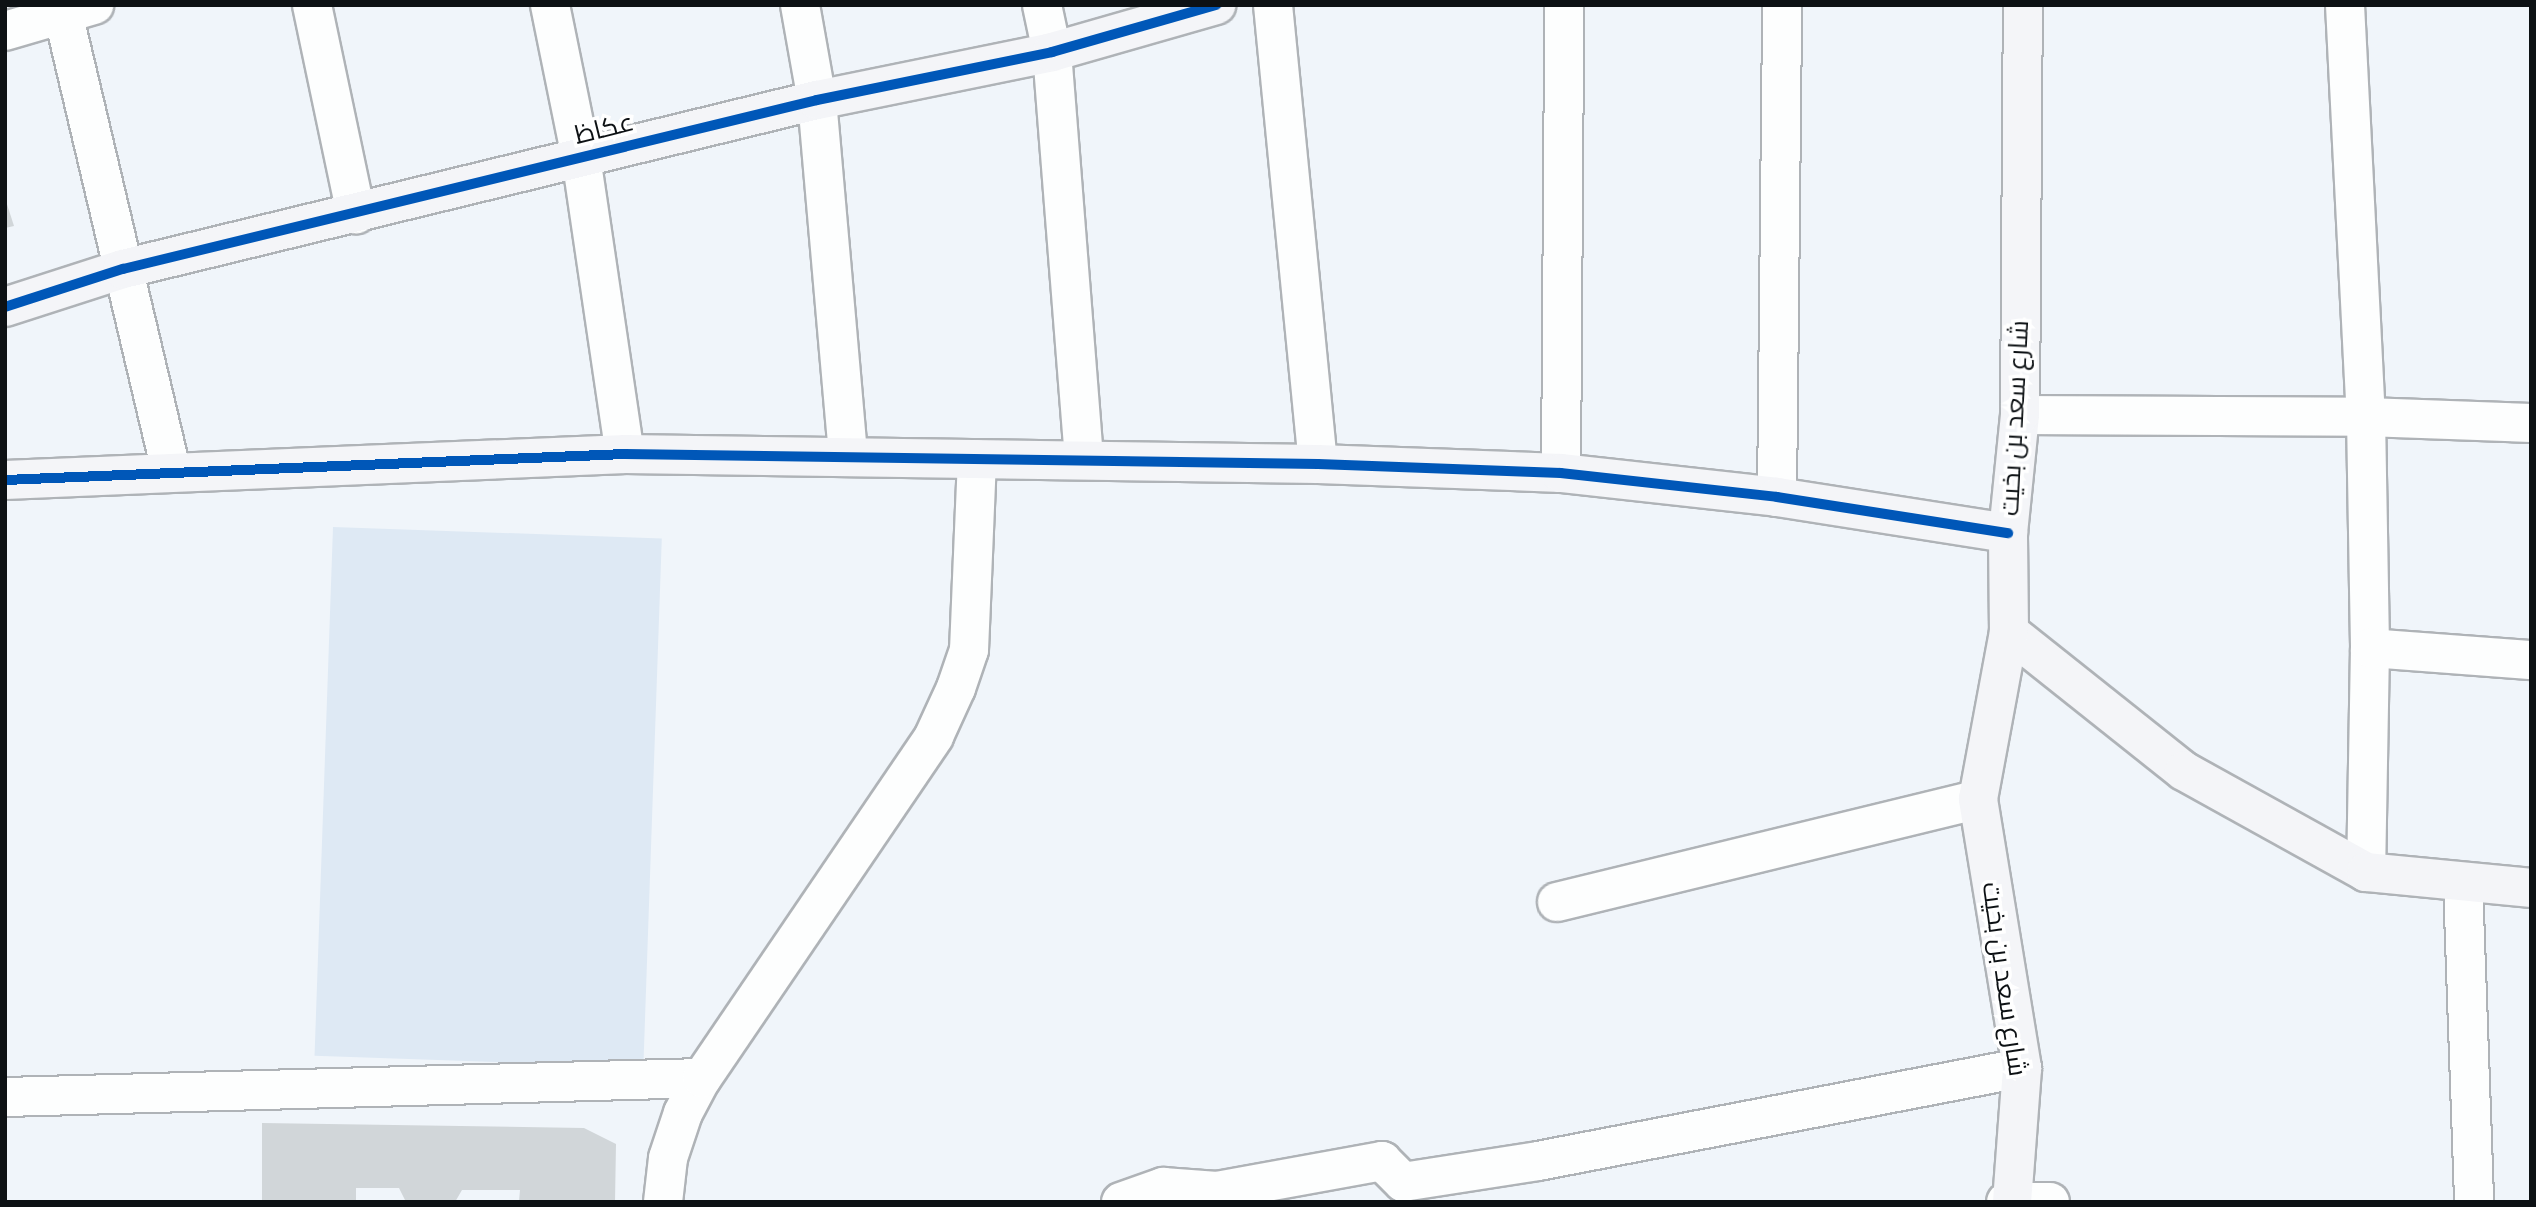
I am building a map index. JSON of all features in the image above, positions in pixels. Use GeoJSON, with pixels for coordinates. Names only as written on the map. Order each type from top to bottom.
{"type":"FeatureCollection","features":[{"type":"Feature","properties":{"kind":"street"},"geometry":{"type":"LineString","coordinates":[[312,5],[356,214]]}},
{"type":"Feature","properties":{"kind":"street"},"geometry":{"type":"LineString","coordinates":[[550,5],[581,157],[625,454]]}},
{"type":"Feature","properties":{"kind":"street"},"geometry":{"type":"LineString","coordinates":[[800,5],[817,100],[848,457]]}},
{"type":"Feature","properties":{"kind":"street"},"geometry":{"type":"LineString","coordinates":[[1042,5],[1052,52],[1084,460]]}},
{"type":"Feature","properties":{"kind":"street","name":"عكاظ"},"geometry":{"type":"LineString","coordinates":[[5,307],[123,269],[817,100],[1052,52],[1216,5]]}},
{"type":"Feature","properties":{"kind":"street"},"geometry":{"type":"LineString","coordinates":[[1273,5],[1318,464]]}},
{"type":"Feature","properties":{"kind":"street"},"geometry":{"type":"LineString","coordinates":[[1561,473],[1564,5]]}},
{"type":"Feature","properties":{"kind":"street"},"geometry":{"type":"LineString","coordinates":[[1777,497],[1782,5]]}},
{"type":"Feature","properties":{"kind":"street","name":"شارع سعد بن بخيت"},"geometry":{"type":"LineString","coordinates":[[2012,1202],[2022,1068],[1978,799],[2009,632],[2008,533],[2020,415],[2023,5]]}},
{"type":"Feature","properties":{"kind":"street"},"geometry":{"type":"LineString","coordinates":[[2345,5],[2366,417],[2370,648],[2366,872]]}},
{"type":"Feature","properties":{"kind":"street"},"geometry":{"type":"LineString","coordinates":[[5,30],[73,8],[123,269],[171,472]]}},
{"type":"Feature","properties":{"kind":"street"},"geometry":{"type":"LineString","coordinates":[[2020,415],[2366,417],[2531,424]]}},
{"type":"Feature","properties":{"kind":"street"},"geometry":{"type":"LineString","coordinates":[[5,480],[625,454],[1318,464],[1561,473],[1777,497],[2008,533]]}},
{"type":"Feature","properties":{"kind":"street"},"geometry":{"type":"LineString","coordinates":[[663,1202],[668,1158],[683,1113],[702,1078],[934,736],[956,688],[969,650],[977,459]]}},
{"type":"Feature","properties":{"kind":"street"},"geometry":{"type":"LineString","coordinates":[[2009,632],[2184,771],[2366,872],[2531,888]]}},
{"type":"Feature","properties":{"kind":"street"},"geometry":{"type":"LineString","coordinates":[[2370,648],[2531,660]]}},
{"type":"Feature","properties":{"kind":"street"},"geometry":{"type":"LineString","coordinates":[[1557,902],[1978,799]]}},
{"type":"Feature","properties":{"kind":"street"},"geometry":{"type":"LineString","coordinates":[[2463,883],[2474,1202]]}},
{"type":"Feature","properties":{"kind":"street"},"geometry":{"type":"LineString","coordinates":[[1121,1202],[1163,1187],[1217,1192],[1382,1161],[1403,1182],[1538,1161],[2022,1068]]}},
{"type":"Feature","properties":{"kind":"street"},"geometry":{"type":"LineString","coordinates":[[5,1097],[702,1078]]}},
{"type":"Feature","properties":{"kind":"street"},"geometry":{"type":"LineString","coordinates":[[2006,1202],[2050,1202]]}},
{"type":"Feature","properties":{"kind":"shaded area"},"geometry":{"type":"Polygon","coordinates":[[[333,527],[662,538],[643,1067],[315,1056],[333,527]]]}},
{"type":"Feature","properties":{"kind":"building"},"geometry":{"type":"Polygon","coordinates":[[[5,198],[14,226],[5,228],[5,198]]]}},
{"type":"Feature","properties":{"kind":"building"},"geometry":{"type":"Polygon","coordinates":[[[262,1123],[584,1128],[616,1144],[615,1202],[519,1202],[520,1190],[462,1190],[455,1202],[406,1202],[399,1188],[356,1188],[356,1202],[262,1202],[262,1123]]]}},
{"type":"Feature","properties":{"kind":"cycle path"},"geometry":{"type":"LineString","coordinates":[[5,307],[123,269],[817,100],[1052,52],[1216,5]]}},
{"type":"Feature","properties":{"kind":"cycle path"},"geometry":{"type":"LineString","coordinates":[[5,480],[625,454],[1318,464],[1561,473],[1777,497],[2008,533]]}}]}
